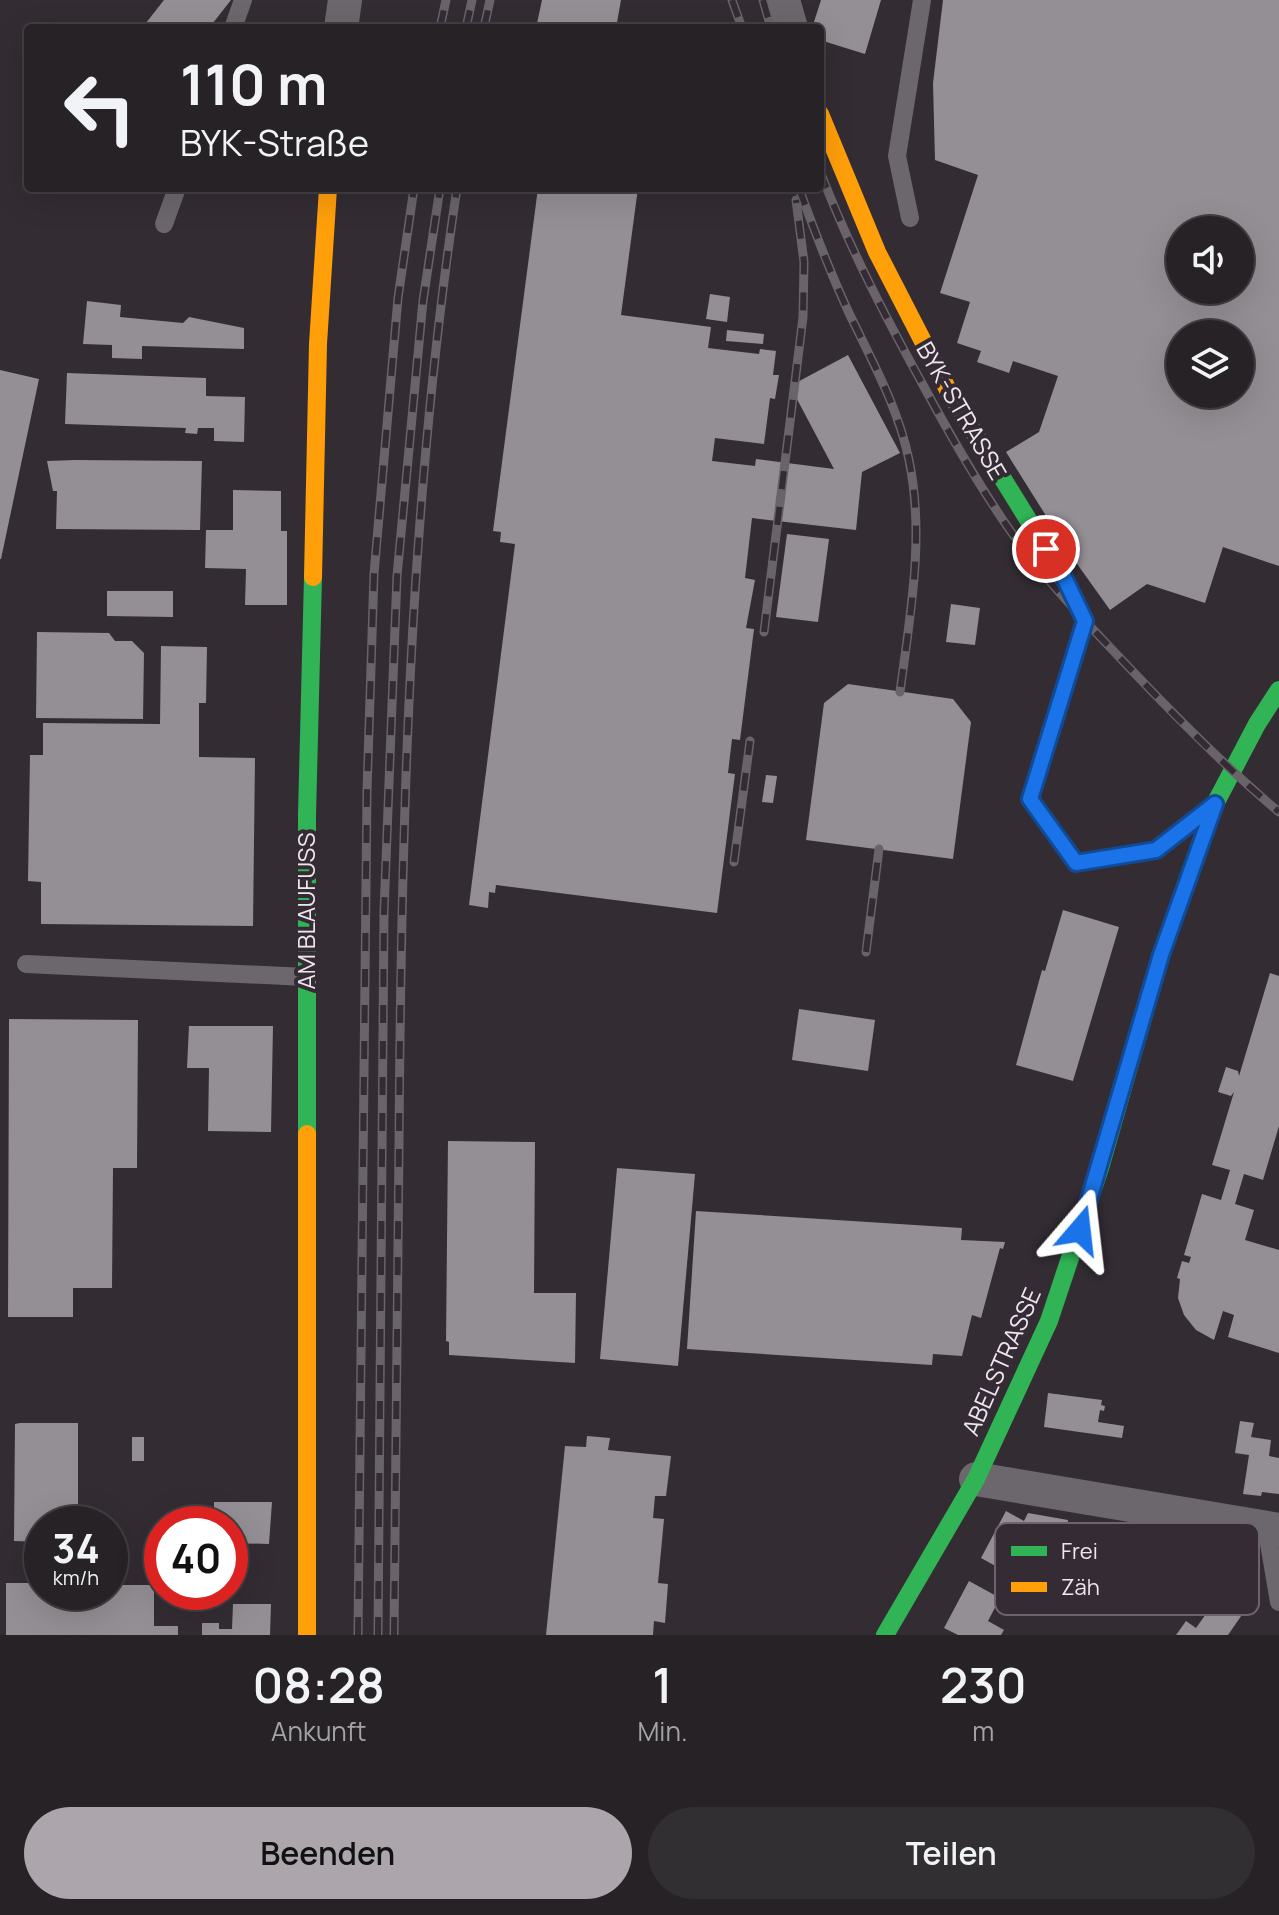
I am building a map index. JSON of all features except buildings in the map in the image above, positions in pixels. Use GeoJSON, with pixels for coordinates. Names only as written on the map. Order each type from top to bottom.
{"type":"FeatureCollection","features":[{"type":"Feature","properties":{"kind":"street"},"geometry":{"type":"LineString","coordinates":[[342,24],[345,0]]}},
{"type":"Feature","properties":{"kind":"street"},"geometry":{"type":"LineString","coordinates":[[783,0],[790,24]]}},
{"type":"Feature","properties":{"kind":"street","name":"BYK-STRASSE"},"geometry":{"type":"LineString","coordinates":[[824,125],[842,173],[900,301],[993,468],[1060,569],[1085,621],[1030,799],[1076,863],[1156,850],[1215,804]]}},
{"type":"Feature","properties":{"kind":"street","name":"AM BLAUFUSS"},"geometry":{"type":"LineString","coordinates":[[307,1635],[307,815],[318,344],[328,192]]}},
{"type":"Feature","properties":{"kind":"street","name":"ABELSTRASSE"},"geometry":{"type":"LineString","coordinates":[[885,1635],[976,1479],[1049,1321],[1096,1181],[1161,955],[1215,804],[1257,724],[1279,690]]}},
{"type":"Feature","properties":{"kind":"street"},"geometry":{"type":"LineString","coordinates":[[976,1479],[1242,1523]]}},
{"type":"Feature","properties":{"kind":"lane"},"geometry":{"type":"LineString","coordinates":[[234,24],[243,0]]}},
{"type":"Feature","properties":{"kind":"lane"},"geometry":{"type":"LineString","coordinates":[[910,218],[897,156],[922,0]]}},
{"type":"Feature","properties":{"kind":"lane"},"geometry":{"type":"LineString","coordinates":[[164,224],[176,192]]}},
{"type":"Feature","properties":{"kind":"lane"},"geometry":{"type":"LineString","coordinates":[[26,964],[306,977]]}},
{"type":"Feature","properties":{"kind":"lane"},"geometry":{"type":"LineString","coordinates":[[1272,1528],[1279,1602]]}},
{"type":"Feature","properties":{"kind":"railway"},"geometry":{"type":"LineString","coordinates":[[441,24],[446,0]]}},
{"type":"Feature","properties":{"kind":"railway"},"geometry":{"type":"LineString","coordinates":[[467,24],[472,0]]}},
{"type":"Feature","properties":{"kind":"railway"},"geometry":{"type":"LineString","coordinates":[[485,24],[490,0]]}},
{"type":"Feature","properties":{"kind":"railway"},"geometry":{"type":"LineString","coordinates":[[732,0],[741,24]]}},
{"type":"Feature","properties":{"kind":"railway"},"geometry":{"type":"LineString","coordinates":[[763,0],[770,24]]}},
{"type":"Feature","properties":{"kind":"railway"},"geometry":{"type":"LineString","coordinates":[[824,181],[895,333],[963,457],[1007,526],[1062,595],[1141,680],[1218,757],[1279,812]]}},
{"type":"Feature","properties":{"kind":"railway"},"geometry":{"type":"LineString","coordinates":[[358,1635],[367,791],[374,574],[398,298],[413,192]]}},
{"type":"Feature","properties":{"kind":"railway"},"geometry":{"type":"LineString","coordinates":[[378,1635],[384,912],[397,576],[423,301],[439,192]]}},
{"type":"Feature","properties":{"kind":"railway"},"geometry":{"type":"LineString","coordinates":[[394,1635],[402,907],[411,666],[428,427],[456,192]]}},
{"type":"Feature","properties":{"kind":"railway"},"geometry":{"type":"LineString","coordinates":[[800,192],[835,282],[891,403],[909,460],[914,489],[916,547],[900,692]]}},
{"type":"Feature","properties":{"kind":"railway"},"geometry":{"type":"LineString","coordinates":[[764,632],[803,317],[804,262],[796,200]]}},
{"type":"Feature","properties":{"kind":"railway"},"geometry":{"type":"LineString","coordinates":[[734,862],[750,741]]}},
{"type":"Feature","properties":{"kind":"railway"},"geometry":{"type":"LineString","coordinates":[[866,952],[879,849]]}},
{"type":"Feature","properties":{"kind":"traffic: fast"},"geometry":{"type":"LineString","coordinates":[[948,390],[1053,560],[1085,621],[1030,799],[1076,863],[1156,850],[1215,804]]}},
{"type":"Feature","properties":{"kind":"traffic: fast"},"geometry":{"type":"LineString","coordinates":[[307,1134],[307,815],[313,577]]}},
{"type":"Feature","properties":{"kind":"traffic: fast"},"geometry":{"type":"LineString","coordinates":[[885,1635],[976,1479],[1049,1321],[1100,1168],[1161,955],[1215,804],[1257,724],[1279,690]]}},
{"type":"Feature","properties":{"kind":"traffic: slow"},"geometry":{"type":"LineString","coordinates":[[824,124],[877,252],[948,390]]}},
{"type":"Feature","properties":{"kind":"traffic: slow"},"geometry":{"type":"LineString","coordinates":[[313,577],[318,344],[328,192]]}},
{"type":"Feature","properties":{"kind":"traffic: slow"},"geometry":{"type":"LineString","coordinates":[[307,1134],[307,1635]]}},
{"type":"Feature","properties":{"kind":"route"},"geometry":{"type":"LineString","coordinates":[[1046,549],[1060,569],[1085,621],[1030,799],[1076,863],[1156,850],[1215,804],[1161,955],[1080,1230]]}}]}
